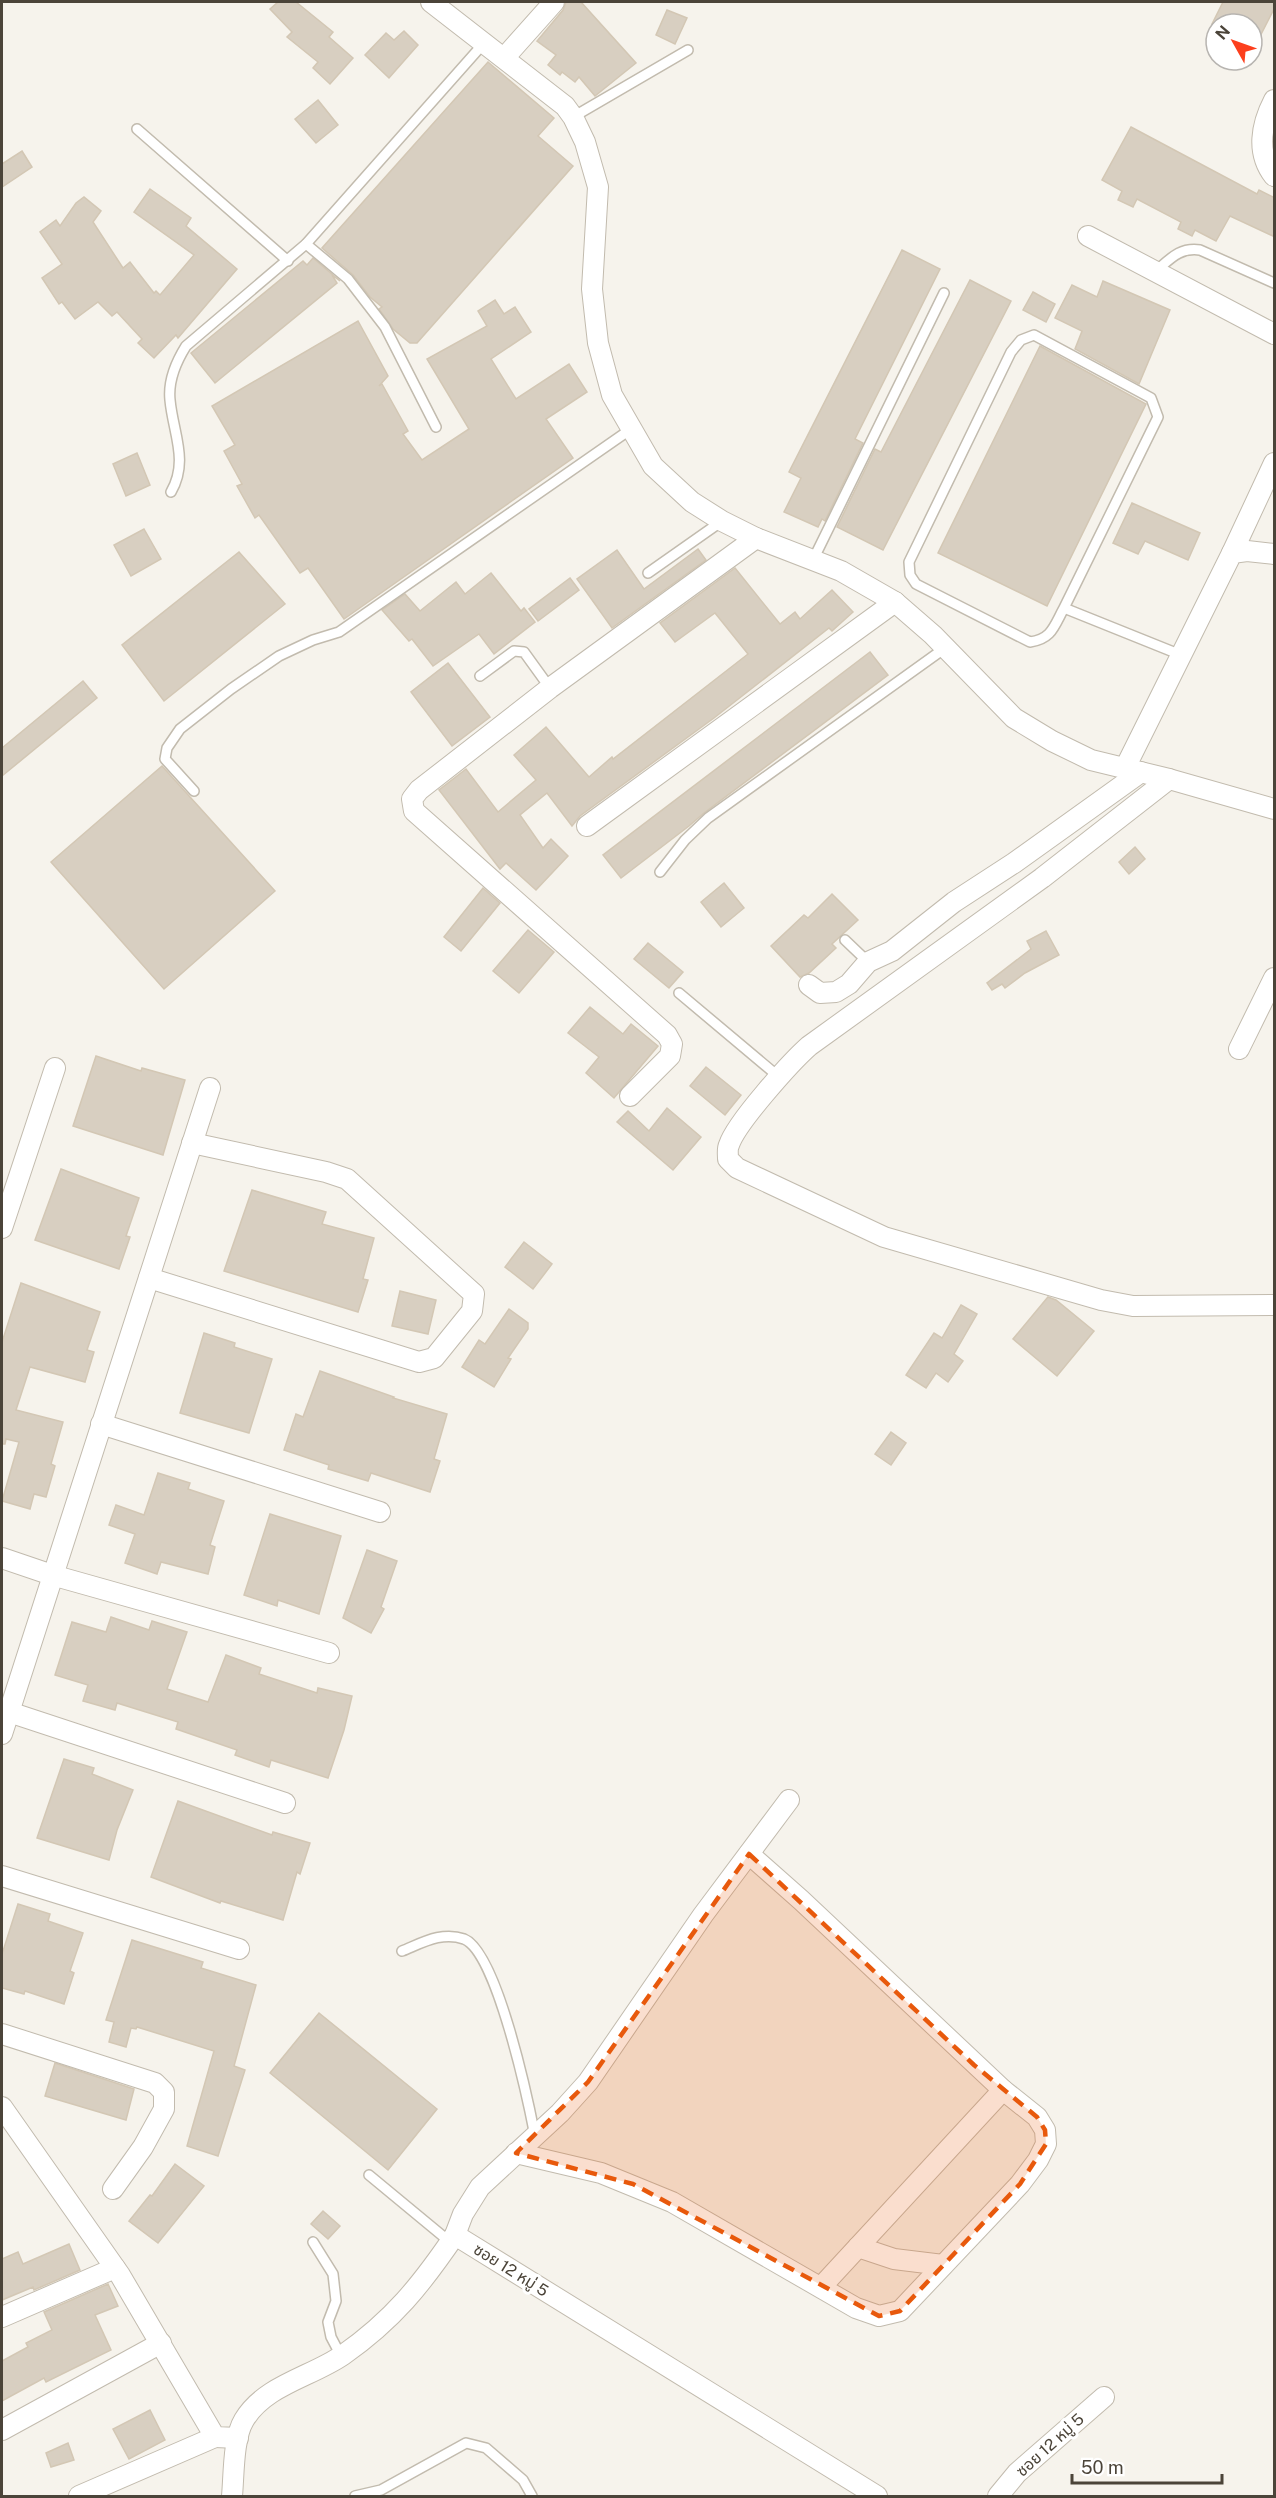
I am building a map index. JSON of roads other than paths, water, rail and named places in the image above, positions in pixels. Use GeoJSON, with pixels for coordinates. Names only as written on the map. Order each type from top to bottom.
{"type":"FeatureCollection","features":[{"type":"Feature","properties":{"kind":"street"},"geometry":{"type":"LineString","coordinates":[[505,57],[554,2]]}},
{"type":"Feature","properties":{"kind":"street"},"geometry":{"type":"LineString","coordinates":[[442,5],[484,43],[505,57],[565,106],[585,142],[598,187],[592,289],[598,343],[612,395],[653,466],[692,502],[722,521],[756,538],[841,571],[895,602],[945,648],[1014,718],[1052,741],[1091,760],[1275,809]]}},
{"type":"Feature","properties":{"kind":"street"},"geometry":{"type":"LineString","coordinates":[[1275,100],[1265,118],[1261,146],[1269,169],[1275,176]]}},
{"type":"Feature","properties":{"kind":"street"},"geometry":{"type":"LineString","coordinates":[[1088,236],[1275,334]]}},
{"type":"Feature","properties":{"kind":"street"},"geometry":{"type":"LineString","coordinates":[[809,985],[820,993],[836,992],[849,984],[868,962],[892,951],[954,902],[1014,863],[1133,770],[1181,655],[1275,463]]}},
{"type":"Feature","properties":{"kind":"street"},"geometry":{"type":"LineString","coordinates":[[630,1096],[670,1056],[672,1044],[667,1035],[414,811],[412,799],[419,789],[550,688],[756,538]]}},
{"type":"Feature","properties":{"kind":"street"},"geometry":{"type":"LineString","coordinates":[[1232,553],[1246,551],[1275,554]]}},
{"type":"Feature","properties":{"kind":"street"},"geometry":{"type":"LineString","coordinates":[[587,826],[895,602]]}},
{"type":"Feature","properties":{"kind":"street"},"geometry":{"type":"LineString","coordinates":[[1169,779],[1042,878],[809,1046],[793,1060],[737,1129],[728,1146],[728,1159],[737,1168],[884,1237],[1101,1300],[1132,1306],[1275,1305]]}},
{"type":"Feature","properties":{"kind":"street"},"geometry":{"type":"LineString","coordinates":[[1239,1049],[1275,978]]}},
{"type":"Feature","properties":{"kind":"street"},"geometry":{"type":"LineString","coordinates":[[2,1228],[55,1068]]}},
{"type":"Feature","properties":{"kind":"street"},"geometry":{"type":"LineString","coordinates":[[2,1734],[51,1575],[210,1088]]}},
{"type":"Feature","properties":{"kind":"street"},"geometry":{"type":"LineString","coordinates":[[149,1278],[419,1362],[434,1358],[472,1311],[474,1294],[347,1179],[326,1172],[192,1143]]}},
{"type":"Feature","properties":{"kind":"street"},"geometry":{"type":"LineString","coordinates":[[101,1424],[380,1512]]}},
{"type":"Feature","properties":{"kind":"street"},"geometry":{"type":"LineString","coordinates":[[2,1558],[51,1575],[329,1653]]}},
{"type":"Feature","properties":{"kind":"street"},"geometry":{"type":"LineString","coordinates":[[9,1712],[285,1803]]}},
{"type":"Feature","properties":{"kind":"street"},"geometry":{"type":"LineString","coordinates":[[452,2239],[463,2214],[480,2187],[536,2136],[588,2082],[703,1915],[789,1800]]}},
{"type":"Feature","properties":{"kind":"street"},"geometry":{"type":"LineString","coordinates":[[516,2153],[601,2173],[653,2193],[822,2286],[856,2308],[879,2316],[900,2311],[1020,2184],[1038,2160],[1046,2144],[1045,2130],[1037,2117],[1003,2090],[749,1854]]}},
{"type":"Feature","properties":{"kind":"street"},"geometry":{"type":"LineString","coordinates":[[2,1876],[239,1948]]}},
{"type":"Feature","properties":{"kind":"street"},"geometry":{"type":"LineString","coordinates":[[2,2034],[155,2083],[164,2092],[164,2109],[143,2147],[113,2189]]}},
{"type":"Feature","properties":{"kind":"street"},"geometry":{"type":"LineString","coordinates":[[822,2286],[1003,2090]]}},
{"type":"Feature","properties":{"kind":"street"},"geometry":{"type":"LineString","coordinates":[[2,2107],[115,2268],[215,2437]]}},
{"type":"Feature","properties":{"kind":"street","name":"ซอย 12 หมู่ 5"},"geometry":{"type":"LineString","coordinates":[[232,2496],[238,2438],[243,2421],[257,2403],[272,2392],[341,2356],[377,2328],[412,2295],[452,2239],[877,2496]]}},
{"type":"Feature","properties":{"kind":"street"},"geometry":{"type":"LineString","coordinates":[[858,2247],[894,2259],[943,2265]]}},
{"type":"Feature","properties":{"kind":"street"},"geometry":{"type":"LineString","coordinates":[[2,2316],[115,2268]]}},
{"type":"Feature","properties":{"kind":"street"},"geometry":{"type":"LineString","coordinates":[[2,2430],[161,2343]]}},
{"type":"Feature","properties":{"kind":"street","name":"ซอย 12 หมู่ 5"},"geometry":{"type":"LineString","coordinates":[[998,2496],[1017,2473],[1104,2397]]}},
{"type":"Feature","properties":{"kind":"street"},"geometry":{"type":"LineString","coordinates":[[79,2496],[215,2437],[238,2438]]}},
{"type":"Feature","properties":{"kind":"lane"},"geometry":{"type":"LineString","coordinates":[[171,492],[179,479],[181,460],[169,398],[175,363],[186,346],[306,244],[484,43]]}},
{"type":"Feature","properties":{"kind":"lane"},"geometry":{"type":"LineString","coordinates":[[573,117],[688,50]]}},
{"type":"Feature","properties":{"kind":"lane"},"geometry":{"type":"LineString","coordinates":[[137,129],[288,261]]}},
{"type":"Feature","properties":{"kind":"lane"},"geometry":{"type":"LineString","coordinates":[[306,244],[348,279],[385,327],[436,427]]}},
{"type":"Feature","properties":{"kind":"lane"},"geometry":{"type":"LineString","coordinates":[[1156,271],[1179,252],[1189,249],[1200,250],[1275,283]]}},
{"type":"Feature","properties":{"kind":"lane"},"geometry":{"type":"LineString","coordinates":[[813,560],[944,293]]}},
{"type":"Feature","properties":{"kind":"lane"},"geometry":{"type":"LineString","coordinates":[[1034,335],[1129,384],[1151,398],[1158,417],[1064,608],[1049,635],[1030,642],[916,584],[909,575],[909,562],[1011,352],[1021,340],[1034,335]]}},
{"type":"Feature","properties":{"kind":"lane"},"geometry":{"type":"LineString","coordinates":[[194,790],[165,759],[166,748],[180,729],[231,689],[279,656],[313,640],[339,632],[631,429]]}},
{"type":"Feature","properties":{"kind":"lane"},"geometry":{"type":"LineString","coordinates":[[648,573],[722,521]]}},
{"type":"Feature","properties":{"kind":"lane"},"geometry":{"type":"LineString","coordinates":[[1064,608],[1181,655]]}},
{"type":"Feature","properties":{"kind":"lane"},"geometry":{"type":"LineString","coordinates":[[660,872],[685,840],[708,818],[945,648]]}},
{"type":"Feature","properties":{"kind":"lane"},"geometry":{"type":"LineString","coordinates":[[480,676],[514,651],[525,652],[550,688]]}},
{"type":"Feature","properties":{"kind":"lane"},"geometry":{"type":"LineString","coordinates":[[845,940],[868,962]]}},
{"type":"Feature","properties":{"kind":"lane"},"geometry":{"type":"LineString","coordinates":[[679,993],[779,1077]]}},
{"type":"Feature","properties":{"kind":"lane"},"geometry":{"type":"LineString","coordinates":[[402,1951],[438,1937],[450,1935],[467,1940],[481,1959],[499,1994],[524,2081],[536,2136]]}},
{"type":"Feature","properties":{"kind":"lane"},"geometry":{"type":"LineString","coordinates":[[369,2175],[452,2239]]}},
{"type":"Feature","properties":{"kind":"lane"},"geometry":{"type":"LineString","coordinates":[[312,2242],[333,2274],[336,2301],[328,2322],[331,2337],[341,2356]]}},
{"type":"Feature","properties":{"kind":"lane"},"geometry":{"type":"LineString","coordinates":[[355,2496],[381,2490],[466,2443],[486,2448],[523,2480],[532,2496]]}}]}
